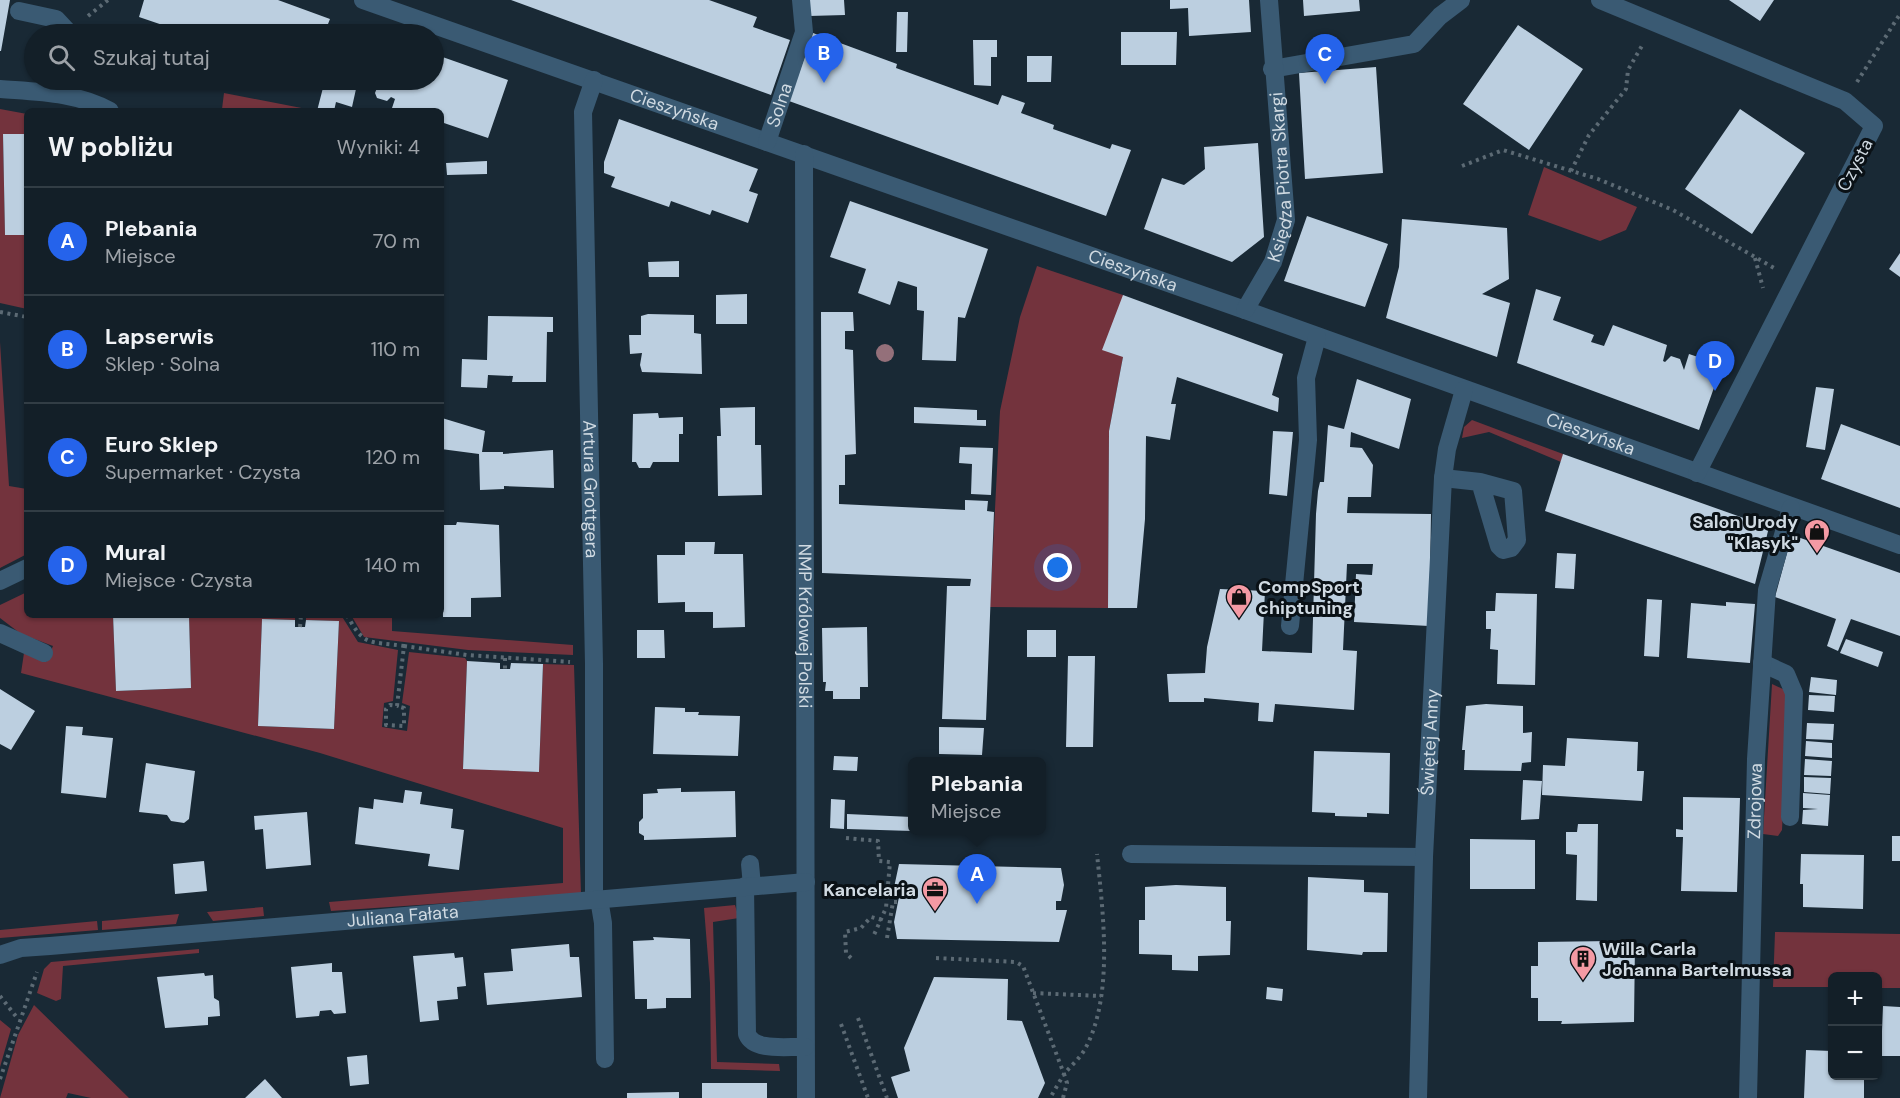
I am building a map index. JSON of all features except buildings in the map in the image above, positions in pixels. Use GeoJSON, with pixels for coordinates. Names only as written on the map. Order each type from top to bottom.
{"type":"FeatureCollection","features":[{"type":"Feature","properties":{"kind":"street","name":"Cieszyńska"},"geometry":{"type":"LineString","coordinates":[[363,0],[432,24]]}},
{"type":"Feature","properties":{"kind":"street","name":"Solna"},"geometry":{"type":"LineString","coordinates":[[767,142],[804,32],[801,0]]}},
{"type":"Feature","properties":{"kind":"street","name":"Księdza Piotra Skargi"},"geometry":{"type":"LineString","coordinates":[[1245,310],[1274,262],[1286,220],[1272,69],[1269,0]]}},
{"type":"Feature","properties":{"kind":"street"},"geometry":{"type":"LineString","coordinates":[[1272,69],[1414,44],[1440,16],[1461,0]]}},
{"type":"Feature","properties":{"kind":"street","name":"Czysta"},"geometry":{"type":"LineString","coordinates":[[1600,0],[1845,101],[1874,126],[1697,473]]}},
{"type":"Feature","properties":{"kind":"street"},"geometry":{"type":"LineString","coordinates":[[19,11],[56,19],[61,24]]}},
{"type":"Feature","properties":{"kind":"street","name":"Cieszyńska"},"geometry":{"type":"LineString","coordinates":[[444,28],[1245,310],[1791,508],[1900,545]]}},
{"type":"Feature","properties":{"kind":"street","name":"Artura Grottgera"},"geometry":{"type":"LineString","coordinates":[[594,80],[583,112],[597,899],[603,923],[605,1059]]}},
{"type":"Feature","properties":{"kind":"street"},"geometry":{"type":"LineString","coordinates":[[0,89],[24,88]]}},
{"type":"Feature","properties":{"kind":"street"},"geometry":{"type":"LineString","coordinates":[[78,90],[105,108]]}},
{"type":"Feature","properties":{"kind":"street","name":"NMP Królowej Polski"},"geometry":{"type":"LineString","coordinates":[[804,154],[806,1098]]}},
{"type":"Feature","properties":{"kind":"street"},"geometry":{"type":"LineString","coordinates":[[1290,626],[1308,440],[1306,378],[1317,337]]}},
{"type":"Feature","properties":{"kind":"street","name":"Świętej Anny"},"geometry":{"type":"LineString","coordinates":[[1418,1098],[1424,856],[1443,478],[1448,448],[1464,390]]}},
{"type":"Feature","properties":{"kind":"street"},"geometry":{"type":"LineString","coordinates":[[1443,478],[1480,482]]}},
{"type":"Feature","properties":{"kind":"street","name":"Zdrojowa"},"geometry":{"type":"LineString","coordinates":[[1748,1098],[1756,759],[1768,579],[1791,508]]}},
{"type":"Feature","properties":{"kind":"street"},"geometry":{"type":"LineString","coordinates":[[0,581],[24,569]]}},
{"type":"Feature","properties":{"kind":"street"},"geometry":{"type":"LineString","coordinates":[[0,633],[44,652]]}},
{"type":"Feature","properties":{"kind":"street"},"geometry":{"type":"LineString","coordinates":[[1762,663],[1786,674],[1794,693],[1790,816]]}},
{"type":"Feature","properties":{"kind":"street"},"geometry":{"type":"LineString","coordinates":[[1131,854],[1424,856]]}},
{"type":"Feature","properties":{"kind":"street"},"geometry":{"type":"LineString","coordinates":[[750,864],[747,1034],[749,1041],[757,1046],[805,1047]]}},
{"type":"Feature","properties":{"kind":"street","name":"Juliana Fałata"},"geometry":{"type":"LineString","coordinates":[[0,955],[21,948],[806,882]]}},
{"type":"Feature","properties":{"kind":"path"},"geometry":{"type":"LineString","coordinates":[[1845,101],[1900,14]]}},
{"type":"Feature","properties":{"kind":"path"},"geometry":{"type":"LineString","coordinates":[[1571,171],[1589,135],[1626,89],[1628,70],[1655,22]]}},
{"type":"Feature","properties":{"kind":"path"},"geometry":{"type":"LineString","coordinates":[[1462,166],[1503,150],[1598,179],[1673,210],[1796,280]]}},
{"type":"Feature","properties":{"kind":"path"},"geometry":{"type":"LineString","coordinates":[[0,312],[24,316]]}},
{"type":"Feature","properties":{"kind":"path"},"geometry":{"type":"LineString","coordinates":[[300,627],[301,618]]}},
{"type":"Feature","properties":{"kind":"path"},"geometry":{"type":"LineString","coordinates":[[348,618],[356,634],[363,640],[505,658],[594,664]]}},
{"type":"Feature","properties":{"kind":"path"},"geometry":{"type":"LineString","coordinates":[[397,706],[404,646]]}},
{"type":"Feature","properties":{"kind":"path"},"geometry":{"type":"LineString","coordinates":[[505,658],[505,669]]}},
{"type":"Feature","properties":{"kind":"path"},"geometry":{"type":"LineString","coordinates":[[390,705],[397,706],[406,711],[404,726],[386,725],[386,709],[390,705]]}},
{"type":"Feature","properties":{"kind":"path"},"geometry":{"type":"LineString","coordinates":[[846,837],[878,841],[879,861],[890,862],[882,920],[873,937]]}},
{"type":"Feature","properties":{"kind":"path"},"geometry":{"type":"LineString","coordinates":[[1050,1098],[1064,1074],[1083,1052],[1092,1034],[1101,996],[1102,935],[1097,854]]}},
{"type":"Feature","properties":{"kind":"path"},"geometry":{"type":"LineString","coordinates":[[887,938],[893,902],[899,902]]}},
{"type":"Feature","properties":{"kind":"path"},"geometry":{"type":"LineString","coordinates":[[851,958],[846,953],[845,932],[861,928],[871,917],[882,920]]}},
{"type":"Feature","properties":{"kind":"path"},"geometry":{"type":"LineString","coordinates":[[936,958],[1016,962],[1023,966],[1067,1083],[1063,1098]]}},
{"type":"Feature","properties":{"kind":"path"},"geometry":{"type":"LineString","coordinates":[[1033,993],[1101,996]]}},
{"type":"Feature","properties":{"kind":"path"},"geometry":{"type":"LineString","coordinates":[[0,996],[18,1019]]}},
{"type":"Feature","properties":{"kind":"path"},"geometry":{"type":"LineString","coordinates":[[858,1018],[887,1098]]}},
{"type":"Feature","properties":{"kind":"path"},"geometry":{"type":"LineString","coordinates":[[841,1024],[868,1098]]}},
{"type":"Feature","properties":{"kind":"shaded area"},"geometry":{"type":"Polygon","coordinates":[[[224,93],[302,108],[222,108],[224,93]]]}},
{"type":"Feature","properties":{"kind":"shaded area"},"geometry":{"type":"Polygon","coordinates":[[[0,109],[24,113],[24,134],[3,134],[5,235],[24,235],[24,308],[0,303],[0,109]]]}},
{"type":"Feature","properties":{"kind":"shaded area"},"geometry":{"type":"Polygon","coordinates":[[[1544,167],[1637,207],[1626,230],[1600,241],[1528,215],[1544,167]]]}},
{"type":"Feature","properties":{"kind":"shaded area"},"geometry":{"type":"Polygon","coordinates":[[[1037,266],[1123,295],[1123,357],[1109,431],[1108,608],[990,607],[1000,411],[1020,317],[1037,266]]]}},
{"type":"Feature","properties":{"kind":"shaded area"},"geometry":{"type":"Polygon","coordinates":[[[0,342],[9,486],[24,488],[24,556],[0,568],[0,342]]]}},
{"type":"Feature","properties":{"kind":"shaded area"},"geometry":{"type":"Polygon","coordinates":[[[1472,420],[1563,454],[1561,462],[1489,432],[1462,438],[1464,427],[1472,420]]]}},
{"type":"Feature","properties":{"kind":"shaded area"},"geometry":{"type":"Polygon","coordinates":[[[24,593],[24,618],[113,618],[116,691],[191,688],[189,618],[295,618],[295,620],[262,619],[258,726],[334,729],[339,621],[306,620],[306,618],[343,618],[358,642],[398,650],[393,701],[384,703],[382,727],[407,731],[410,706],[402,703],[409,652],[465,658],[467,661],[463,768],[539,772],[543,664],[574,665],[581,894],[331,911],[329,902],[563,883],[563,828],[320,753],[21,673],[24,653],[46,662],[53,646],[21,634],[0,618],[0,605],[24,593]]]}},
{"type":"Feature","properties":{"kind":"shaded area"},"geometry":{"type":"Polygon","coordinates":[[[353,618],[392,618],[392,631],[573,645],[573,655],[468,650],[364,637],[353,618]]]}},
{"type":"Feature","properties":{"kind":"shaded area"},"geometry":{"type":"Polygon","coordinates":[[[1772,684],[1785,690],[1788,711],[1782,830],[1778,836],[1763,834],[1772,684]]]}},
{"type":"Feature","properties":{"kind":"shaded area"},"geometry":{"type":"Polygon","coordinates":[[[735,905],[739,918],[713,922],[717,1062],[779,1064],[780,1071],[711,1069],[710,983],[704,908],[735,905]]]}},
{"type":"Feature","properties":{"kind":"shaded area"},"geometry":{"type":"Polygon","coordinates":[[[263,907],[264,916],[213,921],[207,912],[263,907]]]}},
{"type":"Feature","properties":{"kind":"shaded area"},"geometry":{"type":"Polygon","coordinates":[[[179,914],[176,924],[102,930],[102,921],[179,914]]]}},
{"type":"Feature","properties":{"kind":"shaded area"},"geometry":{"type":"Polygon","coordinates":[[[97,921],[98,930],[0,938],[0,930],[97,921]]]}},
{"type":"Feature","properties":{"kind":"shaded area"},"geometry":{"type":"Polygon","coordinates":[[[1775,932],[1900,934],[1900,988],[1882,988],[1882,972],[1828,972],[1828,987],[1773,987],[1775,932]]]}},
{"type":"Feature","properties":{"kind":"shaded area"},"geometry":{"type":"Polygon","coordinates":[[[199,949],[199,953],[63,966],[61,999],[56,1001],[37,993],[44,969],[51,962],[199,949]]]}},
{"type":"Feature","properties":{"kind":"shaded area"},"geometry":{"type":"Polygon","coordinates":[[[34,1005],[129,1098],[91,1098],[68,1093],[66,1098],[0,1098],[18,1035],[34,1005]]]}},
{"type":"Feature","properties":{"kind":"shaded area"},"geometry":{"type":"Polygon","coordinates":[[[0,1020],[11,1029],[0,1067],[0,1020]]]}},
{"type":"Feature","properties":{"kind":"place","name":"Lapserwis"},"geometry":{"type":"Point","coordinates":[824,83]}},
{"type":"Feature","properties":{"kind":"place","name":"Euro Sklep"},"geometry":{"type":"Point","coordinates":[1325,84]}},
{"type":"Feature","properties":{"kind":"place","name":"Mural"},"geometry":{"type":"Point","coordinates":[1715,391]}},
{"type":"Feature","properties":{"kind":"place","name":"Salon Urody \"Klasyk\""},"geometry":{"type":"Point","coordinates":[1817,555]}},
{"type":"Feature","properties":{"kind":"place","name":"CompSport chiptuning"},"geometry":{"type":"Point","coordinates":[1239,620]}},
{"type":"Feature","properties":{"kind":"place","name":"Plebania"},"geometry":{"type":"Point","coordinates":[977,904]}},
{"type":"Feature","properties":{"kind":"place","name":"Kancelaria"},"geometry":{"type":"Point","coordinates":[935,913]}},
{"type":"Feature","properties":{"kind":"place","name":"Willa Carla Johanna Bartelmussa"},"geometry":{"type":"Point","coordinates":[1583,982]}}]}
